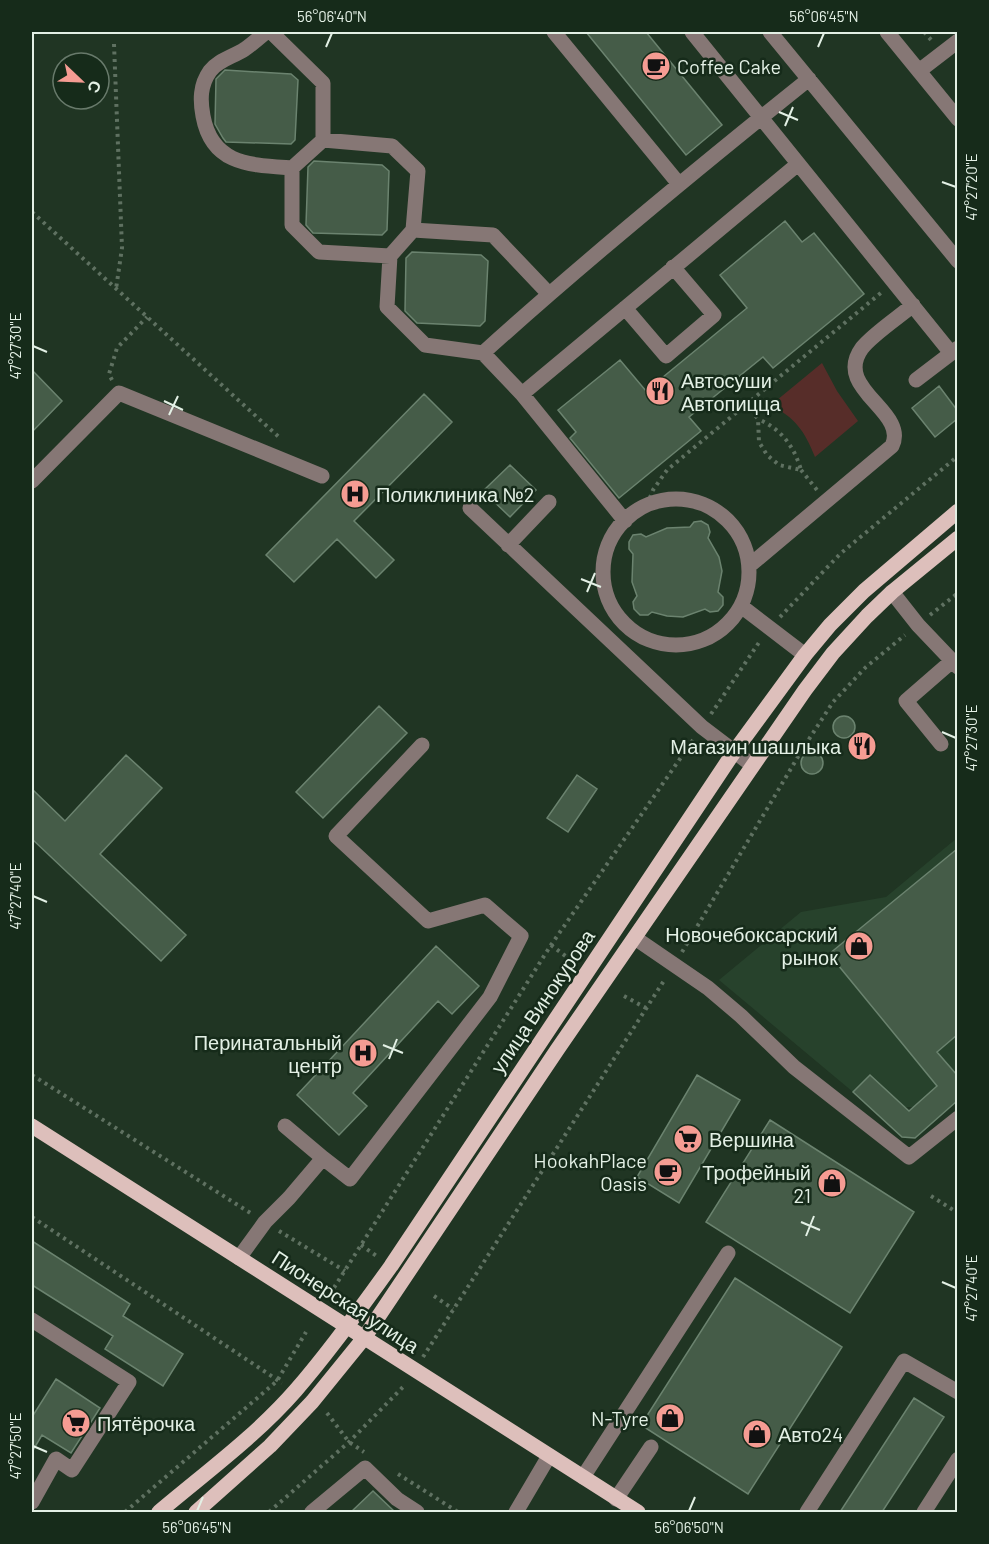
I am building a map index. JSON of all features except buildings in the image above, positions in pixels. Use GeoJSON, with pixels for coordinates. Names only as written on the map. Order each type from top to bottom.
{"type":"FeatureCollection","features":[{"type":"Feature","properties":{"kind":"main road","name":"улица Винокурова"},"geometry":{"type":"LineString","coordinates":[[159,1512],[257,1429],[295,1391],[347,1327],[391,1266],[735,752],[805,655],[830,625],[864,591],[957,511]]}},
{"type":"Feature","properties":{"kind":"main road","name":"улица Винокурова"},"geometry":{"type":"LineString","coordinates":[[196,1512],[302,1414],[364,1338],[752,765],[833,653],[892,592],[957,538]]}},
{"type":"Feature","properties":{"kind":"main road"},"geometry":{"type":"LineString","coordinates":[[617,927],[635,938]]}},
{"type":"Feature","properties":{"kind":"main road","name":"Пионерская улица"},"geometry":{"type":"LineString","coordinates":[[32,1126],[638,1512]]}},
{"type":"Feature","properties":{"kind":"street"},"geometry":{"type":"LineString","coordinates":[[266,32],[244,50],[224,60],[211,70],[201,89],[202,113],[207,136],[226,157],[260,165],[292,168],[323,140],[393,146],[418,171],[413,230],[390,256],[387,307],[425,345],[483,353],[522,394],[625,521]]}},
{"type":"Feature","properties":{"kind":"street"},"geometry":{"type":"LineString","coordinates":[[271,32],[323,83],[323,140]]}},
{"type":"Feature","properties":{"kind":"street"},"geometry":{"type":"LineString","coordinates":[[554,32],[679,184]]}},
{"type":"Feature","properties":{"kind":"street"},"geometry":{"type":"LineString","coordinates":[[692,32],[894,282],[954,351],[916,380]]}},
{"type":"Feature","properties":{"kind":"street"},"geometry":{"type":"LineString","coordinates":[[770,32],[957,261]]}},
{"type":"Feature","properties":{"kind":"street"},"geometry":{"type":"LineString","coordinates":[[887,32],[957,119]]}},
{"type":"Feature","properties":{"kind":"street"},"geometry":{"type":"LineString","coordinates":[[919,71],[957,40]]}},
{"type":"Feature","properties":{"kind":"street"},"geometry":{"type":"LineString","coordinates":[[483,353],[679,184],[808,79]]}},
{"type":"Feature","properties":{"kind":"street"},"geometry":{"type":"LineString","coordinates":[[522,394],[798,164]]}},
{"type":"Feature","properties":{"kind":"street"},"geometry":{"type":"LineString","coordinates":[[292,168],[292,225],[319,252],[390,256]]}},
{"type":"Feature","properties":{"kind":"street"},"geometry":{"type":"LineString","coordinates":[[413,230],[493,235],[549,294]]}},
{"type":"Feature","properties":{"kind":"street"},"geometry":{"type":"LineString","coordinates":[[625,308],[666,356],[714,315],[673,267]]}},
{"type":"Feature","properties":{"kind":"street"},"geometry":{"type":"LineString","coordinates":[[749,566],[886,453],[895,441],[893,424],[860,383],[856,363],[863,347],[913,305]]}},
{"type":"Feature","properties":{"kind":"street"},"geometry":{"type":"LineString","coordinates":[[32,481],[120,393],[322,476]]}},
{"type":"Feature","properties":{"kind":"street"},"geometry":{"type":"LineString","coordinates":[[688,500],[714,509],[734,528],[747,552],[749,566],[746,593],[741,606],[722,629],[696,643],[667,645],[652,641],[633,631],[617,615],[610,603],[603,574],[604,559],[609,545],[615,532],[625,521],[647,505],[660,501],[688,500]]}},
{"type":"Feature","properties":{"kind":"street"},"geometry":{"type":"LineString","coordinates":[[508,545],[549,502]]}},
{"type":"Feature","properties":{"kind":"street"},"geometry":{"type":"LineString","coordinates":[[470,508],[702,728],[752,765]]}},
{"type":"Feature","properties":{"kind":"street"},"geometry":{"type":"LineString","coordinates":[[892,592],[918,625],[955,664],[906,701],[941,744]]}},
{"type":"Feature","properties":{"kind":"street"},"geometry":{"type":"LineString","coordinates":[[741,606],[805,655]]}},
{"type":"Feature","properties":{"kind":"street"},"geometry":{"type":"LineString","coordinates":[[285,1126],[350,1179],[490,997],[521,936],[485,905],[428,921],[336,836],[422,745]]}},
{"type":"Feature","properties":{"kind":"street"},"geometry":{"type":"LineString","coordinates":[[635,938],[708,988],[794,1067],[909,1157],[957,1118]]}},
{"type":"Feature","properties":{"kind":"street"},"geometry":{"type":"LineString","coordinates":[[239,1258],[265,1222],[323,1158]]}},
{"type":"Feature","properties":{"kind":"street"},"geometry":{"type":"LineString","coordinates":[[583,1478],[728,1253]]}},
{"type":"Feature","properties":{"kind":"street"},"geometry":{"type":"LineString","coordinates":[[32,1320],[129,1382],[72,1470],[56,1459],[32,1502]]}},
{"type":"Feature","properties":{"kind":"street"},"geometry":{"type":"LineString","coordinates":[[807,1512],[904,1361],[957,1392]]}},
{"type":"Feature","properties":{"kind":"street"},"geometry":{"type":"LineString","coordinates":[[616,1499],[651,1447]]}},
{"type":"Feature","properties":{"kind":"street"},"geometry":{"type":"LineString","coordinates":[[516,1512],[549,1456]]}},
{"type":"Feature","properties":{"kind":"street"},"geometry":{"type":"LineString","coordinates":[[924,1512],[957,1459]]}},
{"type":"Feature","properties":{"kind":"street"},"geometry":{"type":"LineString","coordinates":[[312,1512],[365,1468],[397,1500],[417,1512]]}},
{"type":"Feature","properties":{"kind":"path"},"geometry":{"type":"LineString","coordinates":[[114,44],[122,248],[116,289]]}},
{"type":"Feature","properties":{"kind":"path"},"geometry":{"type":"LineString","coordinates":[[32,212],[287,444]]}},
{"type":"Feature","properties":{"kind":"path"},"geometry":{"type":"LineString","coordinates":[[647,505],[653,490],[667,470],[894,282]]}},
{"type":"Feature","properties":{"kind":"path"},"geometry":{"type":"LineString","coordinates":[[120,393],[109,374],[117,348],[147,317]]}},
{"type":"Feature","properties":{"kind":"path"},"geometry":{"type":"LineString","coordinates":[[746,404],[758,419],[773,427],[786,439],[795,453],[801,470],[826,502]]}},
{"type":"Feature","properties":{"kind":"path"},"geometry":{"type":"LineString","coordinates":[[758,419],[758,434],[767,455],[785,468],[801,470]]}},
{"type":"Feature","properties":{"kind":"path"},"geometry":{"type":"LineString","coordinates":[[330,1294],[551,945],[753,651],[805,588],[840,554],[957,456]]}},
{"type":"Feature","properties":{"kind":"path"},"geometry":{"type":"LineString","coordinates":[[551,945],[576,964]]}},
{"type":"Feature","properties":{"kind":"path"},"geometry":{"type":"LineString","coordinates":[[624,996],[646,1008]]}},
{"type":"Feature","properties":{"kind":"path"},"geometry":{"type":"LineString","coordinates":[[32,1075],[345,1271]]}},
{"type":"Feature","properties":{"kind":"path"},"geometry":{"type":"LineString","coordinates":[[931,1196],[957,1213]]}},
{"type":"Feature","properties":{"kind":"path"},"geometry":{"type":"LineString","coordinates":[[32,1217],[277,1381]]}},
{"type":"Feature","properties":{"kind":"path"},"geometry":{"type":"LineString","coordinates":[[362,1245],[381,1258]]}},
{"type":"Feature","properties":{"kind":"path"},"geometry":{"type":"LineString","coordinates":[[435,1296],[453,1309]]}},
{"type":"Feature","properties":{"kind":"path"},"geometry":{"type":"LineString","coordinates":[[125,1512],[277,1381],[306,1332]]}},
{"type":"Feature","properties":{"kind":"path"},"geometry":{"type":"LineString","coordinates":[[269,1512],[349,1442],[403,1387]]}},
{"type":"Feature","properties":{"kind":"path"},"geometry":{"type":"LineString","coordinates":[[327,1413],[349,1442],[368,1455]]}},
{"type":"Feature","properties":{"kind":"path"},"geometry":{"type":"LineString","coordinates":[[397,1474],[458,1512]]}},
{"type":"Feature","properties":{"kind":"shaded area"},"geometry":{"type":"Polygon","coordinates":[[[822,363],[837,391],[858,421],[815,457],[798,426],[787,415],[771,405],[822,363]]]}},
{"type":"Feature","properties":{"kind":"shaded area","name":"Новочебоксарский рынок"},"geometry":{"type":"Polygon","coordinates":[[[957,838],[957,1068],[913,1107],[905,1107],[870,1075],[853,1092],[719,980],[801,912],[886,897],[957,838]]]}},
{"type":"Feature","properties":{"kind":"place","name":"Coffee Cake"},"geometry":{"type":"Point","coordinates":[656,66]}},
{"type":"Feature","properties":{"kind":"place","name":"Автосуши Автопицца"},"geometry":{"type":"Point","coordinates":[660,391]}},
{"type":"Feature","properties":{"kind":"place","name":"Поликлиника №2"},"geometry":{"type":"Point","coordinates":[355,494]}},
{"type":"Feature","properties":{"kind":"place","name":"Магазин шашлыка"},"geometry":{"type":"Point","coordinates":[862,746]}},
{"type":"Feature","properties":{"kind":"place","name":"Новочебоксарский рынок"},"geometry":{"type":"Point","coordinates":[859,946]}},
{"type":"Feature","properties":{"kind":"place","name":"Перинатальный центр"},"geometry":{"type":"Point","coordinates":[363,1053]}},
{"type":"Feature","properties":{"kind":"place","name":"Вершина"},"geometry":{"type":"Point","coordinates":[688,1139]}},
{"type":"Feature","properties":{"kind":"place","name":"HookahPlace Oasis"},"geometry":{"type":"Point","coordinates":[668,1172]}},
{"type":"Feature","properties":{"kind":"place","name":"Трофейный 21"},"geometry":{"type":"Point","coordinates":[832,1183]}},
{"type":"Feature","properties":{"kind":"place","name":"N-Tyre"},"geometry":{"type":"Point","coordinates":[670,1418]}},
{"type":"Feature","properties":{"kind":"place","name":"Пятёрочка"},"geometry":{"type":"Point","coordinates":[76,1423]}},
{"type":"Feature","properties":{"kind":"place","name":"Авто24"},"geometry":{"type":"Point","coordinates":[757,1434]}}]}
